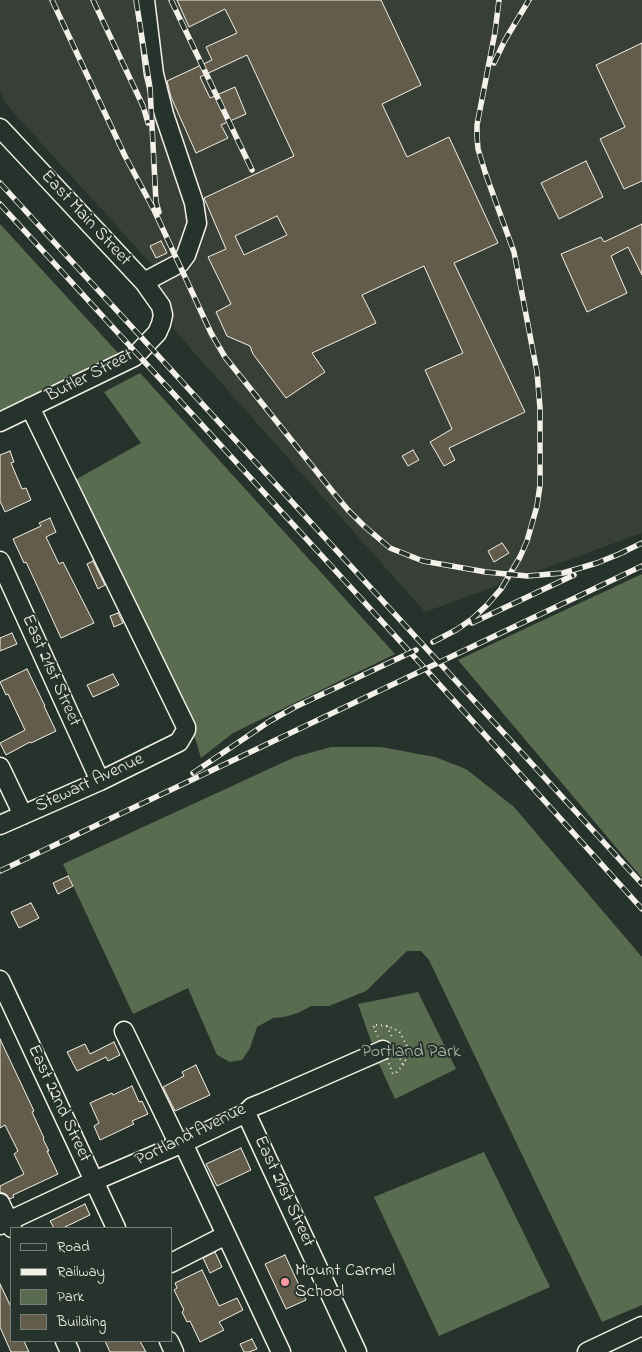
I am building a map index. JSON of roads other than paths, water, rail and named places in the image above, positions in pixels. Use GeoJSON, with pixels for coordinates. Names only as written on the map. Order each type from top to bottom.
{"type":"FeatureCollection","features":[{"type":"Feature","properties":{"kind":"street"},"geometry":{"type":"LineString","coordinates":[[144,282],[180,263],[186,255],[197,223],[194,203],[164,114],[154,74],[145,0]]}},
{"type":"Feature","properties":{"kind":"street","name":"East Main Street"},"geometry":{"type":"LineString","coordinates":[[0,128],[144,282],[162,306],[163,315]]}},
{"type":"Feature","properties":{"kind":"street","name":"Butler Street"},"geometry":{"type":"LineString","coordinates":[[0,422],[134,357],[157,333],[163,315]]}},
{"type":"Feature","properties":{"kind":"street","name":"Stewart Avenue"},"geometry":{"type":"LineString","coordinates":[[0,825],[179,742],[185,734],[186,727],[30,407]]}},
{"type":"Feature","properties":{"kind":"street","name":"East 21st Street"},"geometry":{"type":"LineString","coordinates":[[0,561],[100,780]]}},
{"type":"Feature","properties":{"kind":"street"},"geometry":{"type":"LineString","coordinates":[[0,767],[23,815]]}},
{"type":"Feature","properties":{"kind":"street","name":"East 22nd Street"},"geometry":{"type":"LineString","coordinates":[[0,980],[116,1227]]}},
{"type":"Feature","properties":{"kind":"street"},"geometry":{"type":"LineString","coordinates":[[124,1031],[226,1236],[281,1352]]}},
{"type":"Feature","properties":{"kind":"street","name":"Portland Avenue"},"geometry":{"type":"LineString","coordinates":[[7,1225],[94,1181],[181,1144],[246,1113],[252,1107],[383,1050]]}},
{"type":"Feature","properties":{"kind":"street","name":"East 21st Street"},"geometry":{"type":"LineString","coordinates":[[246,1113],[357,1352]]}},
{"type":"Feature","properties":{"kind":"street"},"geometry":{"type":"LineString","coordinates":[[0,1203],[7,1225]]}},
{"type":"Feature","properties":{"kind":"street"},"geometry":{"type":"LineString","coordinates":[[172,1263],[226,1236]]}},
{"type":"Feature","properties":{"kind":"street"},"geometry":{"type":"LineString","coordinates":[[587,1352],[642,1326]]}},
{"type":"Feature","properties":{"kind":"railway"},"geometry":{"type":"LineString","coordinates":[[52,0],[125,156],[154,210],[211,333],[225,357],[333,492],[364,526],[390,548],[423,561],[486,572],[527,576],[563,573],[597,563],[624,552]]}},
{"type":"Feature","properties":{"kind":"railway"},"geometry":{"type":"LineString","coordinates":[[93,0],[143,106],[148,123]]}},
{"type":"Feature","properties":{"kind":"railway"},"geometry":{"type":"LineString","coordinates":[[136,0],[150,88],[156,202],[159,212]]}},
{"type":"Feature","properties":{"kind":"railway"},"geometry":{"type":"LineString","coordinates":[[171,0],[252,170]]}},
{"type":"Feature","properties":{"kind":"railway"},"geometry":{"type":"LineString","coordinates":[[433,642],[472,619],[501,589],[527,541],[537,506],[540,485],[540,408],[537,372],[514,252],[478,149],[477,125],[495,32],[499,0]]}},
{"type":"Feature","properties":{"kind":"railway"},"geometry":{"type":"LineString","coordinates":[[494,63],[505,40],[529,0]]}},
{"type":"Feature","properties":{"kind":"railway"},"geometry":{"type":"LineString","coordinates":[[0,183],[642,884]]}},
{"type":"Feature","properties":{"kind":"railway"},"geometry":{"type":"LineString","coordinates":[[0,204],[642,909]]}},
{"type":"Feature","properties":{"kind":"railway"},"geometry":{"type":"LineString","coordinates":[[617,555],[642,543]]}},
{"type":"Feature","properties":{"kind":"railway"},"geometry":{"type":"LineString","coordinates":[[0,871],[642,566]]}},
{"type":"Feature","properties":{"kind":"railway"},"geometry":{"type":"LineString","coordinates":[[472,623],[574,575]]}},
{"type":"Feature","properties":{"kind":"railway"},"geometry":{"type":"LineString","coordinates":[[193,773],[270,721],[295,707],[416,650]]}},
{"type":"Feature","properties":{"kind":"place","name":"Mount Carmel School"},"geometry":{"type":"Point","coordinates":[285,1282]}},
{"type":"Feature","properties":{"kind":"park label","name":"Portland Park"},"geometry":{"type":"Point","coordinates":[411,1053]}}]}
